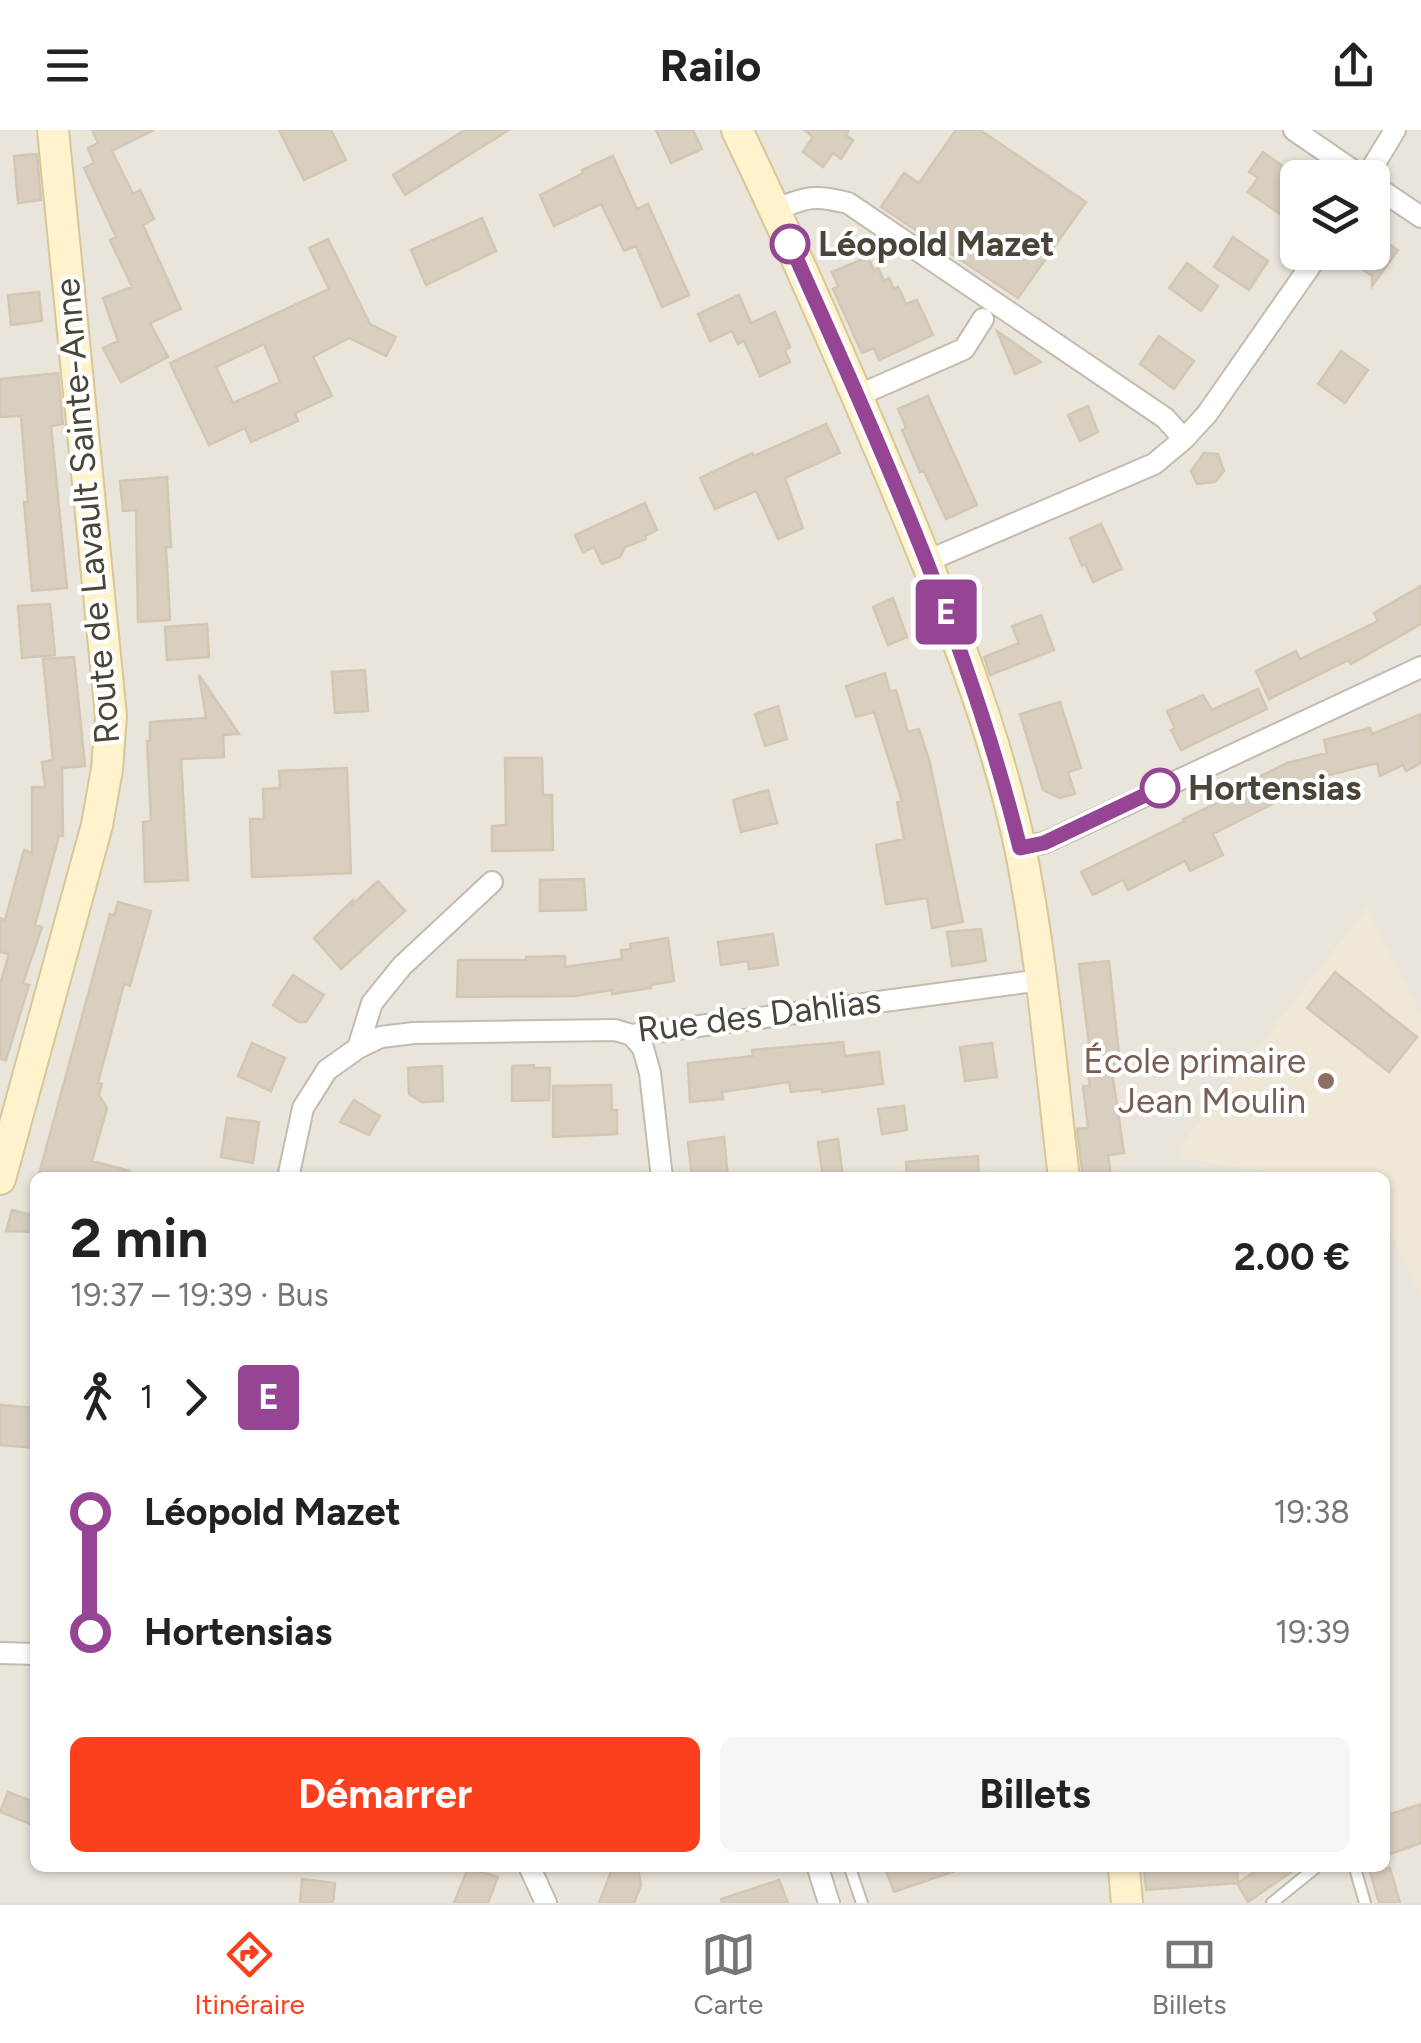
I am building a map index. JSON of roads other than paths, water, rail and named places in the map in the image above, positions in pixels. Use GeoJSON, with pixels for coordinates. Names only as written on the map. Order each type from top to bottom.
{"type":"FeatureCollection","features":[{"type":"Feature","properties":{"kind":"main road","name":"Route de Lavault Sainte-Anne"},"geometry":{"type":"LineString","coordinates":[[0,1180],[97,825],[111,716],[53,130]]}},
{"type":"Feature","properties":{"kind":"main road"},"geometry":{"type":"LineString","coordinates":[[737,130],[927,561],[979,703],[1020,848],[1041,980],[1063,1172]]}},
{"type":"Feature","properties":{"kind":"main road"},"geometry":{"type":"LineString","coordinates":[[1124,1872],[1127,1903]]}},
{"type":"Feature","properties":{"kind":"street"},"geometry":{"type":"LineString","coordinates":[[1294,130],[1338,160]]}},
{"type":"Feature","properties":{"kind":"street"},"geometry":{"type":"LineString","coordinates":[[1377,160],[1396,130]]}},
{"type":"Feature","properties":{"kind":"street"},"geometry":{"type":"LineString","coordinates":[[1390,196],[1421,217]]}},
{"type":"Feature","properties":{"kind":"street"},"geometry":{"type":"LineString","coordinates":[[774,210],[823,197],[848,203],[1166,418],[1184,439]]}},
{"type":"Feature","properties":{"kind":"street"},"geometry":{"type":"LineString","coordinates":[[927,561],[1154,464],[1207,414],[1307,270]]}},
{"type":"Feature","properties":{"kind":"street"},"geometry":{"type":"LineString","coordinates":[[857,396],[964,349],[983,319]]}},
{"type":"Feature","properties":{"kind":"street"},"geometry":{"type":"LineString","coordinates":[[1020,848],[1044,843],[1421,667]]}},
{"type":"Feature","properties":{"kind":"street"},"geometry":{"type":"LineString","coordinates":[[289,1172],[303,1108],[327,1070],[358,1048],[372,1003],[402,966],[492,882]]}},
{"type":"Feature","properties":{"kind":"street","name":"Rue des Dahlias"},"geometry":{"type":"LineString","coordinates":[[358,1048],[381,1037],[414,1033],[616,1030],[632,1035],[1041,980]]}},
{"type":"Feature","properties":{"kind":"street"},"geometry":{"type":"LineString","coordinates":[[632,1035],[642,1048],[650,1072],[661,1172]]}},
{"type":"Feature","properties":{"kind":"street"},"geometry":{"type":"LineString","coordinates":[[0,1653],[30,1654]]}},
{"type":"Feature","properties":{"kind":"street"},"geometry":{"type":"LineString","coordinates":[[532,1872],[546,1903]]}},
{"type":"Feature","properties":{"kind":"street"},"geometry":{"type":"LineString","coordinates":[[819,1872],[830,1903]]}},
{"type":"Feature","properties":{"kind":"lane"},"geometry":{"type":"LineString","coordinates":[[851,1872],[862,1903]]}},
{"type":"Feature","properties":{"kind":"lane"},"geometry":{"type":"LineString","coordinates":[[1272,1903],[1310,1872]]}},
{"type":"Feature","properties":{"kind":"lane"},"geometry":{"type":"LineString","coordinates":[[1356,1872],[1365,1903]]}},
{"type":"Feature","properties":{"kind":"place","name":"Léopold Mazet"},"geometry":{"type":"Point","coordinates":[790,244]}},
{"type":"Feature","properties":{"kind":"place","name":"Hortensias"},"geometry":{"type":"Point","coordinates":[1160,788]}},
{"type":"Feature","properties":{"kind":"place","name":"École primaire Jean Moulin"},"geometry":{"type":"Point","coordinates":[1326,1081]}}]}
